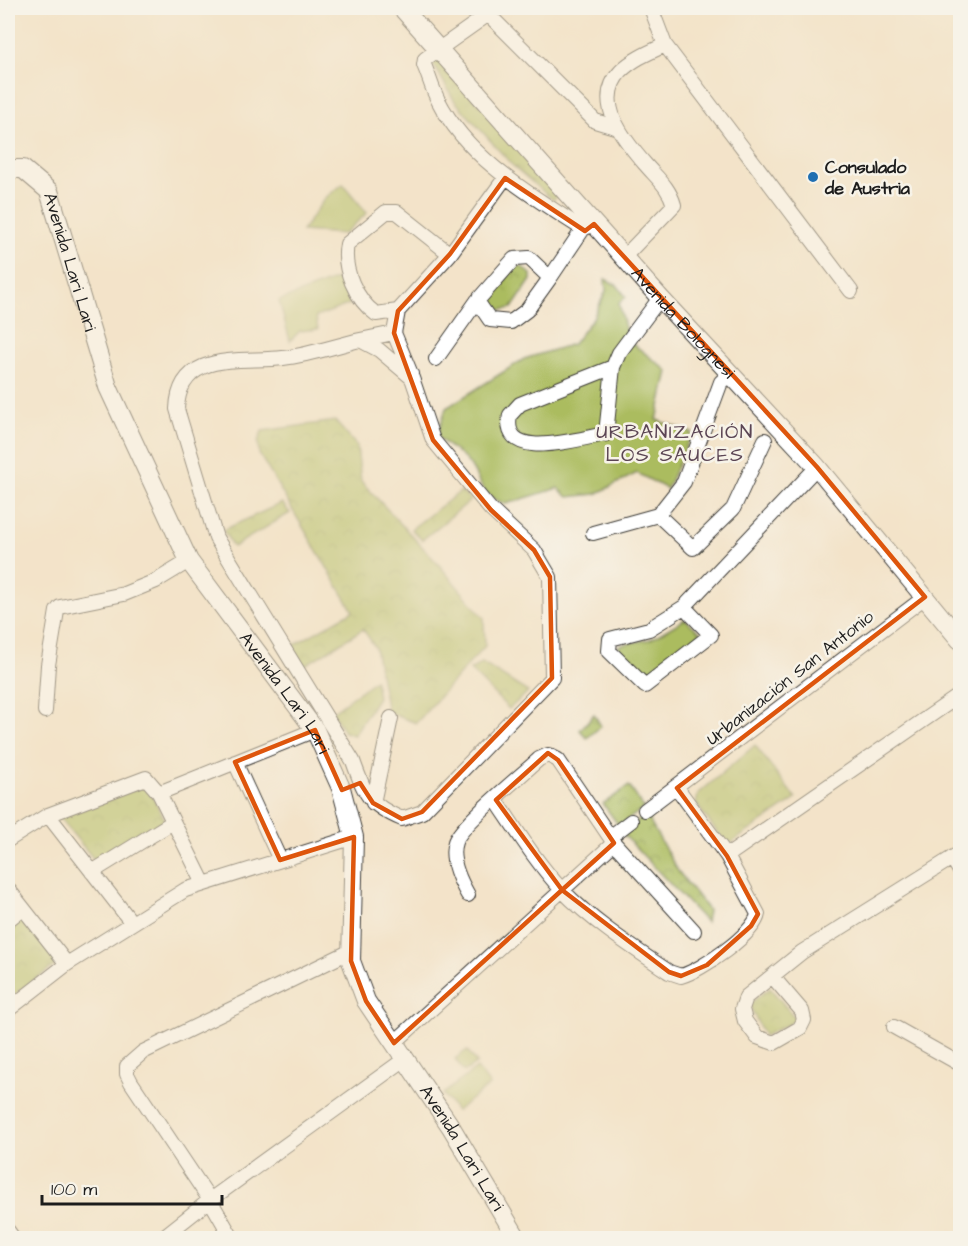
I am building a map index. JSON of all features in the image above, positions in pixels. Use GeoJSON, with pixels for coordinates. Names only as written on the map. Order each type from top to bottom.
{"type":"FeatureCollection","features":[{"type":"Feature","properties":{"kind":"street","name":"Avenida Bolognesi"},"geometry":{"type":"LineString","coordinates":[[402,8],[438,47],[588,227],[623,258],[817,467],[960,640]]}},
{"type":"Feature","properties":{"kind":"street"},"geometry":{"type":"LineString","coordinates":[[651,8],[665,45],[851,291]]}},
{"type":"Feature","properties":{"kind":"street"},"geometry":{"type":"LineString","coordinates":[[477,301],[490,320],[511,322],[526,310],[588,227],[504,178],[468,141],[438,101],[424,65],[428,54],[493,11],[595,121],[615,127]]}},
{"type":"Feature","properties":{"kind":"street"},"geometry":{"type":"LineString","coordinates":[[623,258],[674,205],[670,191],[615,127],[608,98],[619,72],[635,60],[665,45]]}},
{"type":"Feature","properties":{"kind":"street","name":"Avenida Lari Lari"},"geometry":{"type":"LineString","coordinates":[[8,169],[23,169],[49,191],[108,387],[189,561],[315,730],[341,788],[354,837],[351,960],[366,1001],[451,1127],[517,1239]]}},
{"type":"Feature","properties":{"kind":"street"},"geometry":{"type":"LineString","coordinates":[[394,333],[283,358],[233,358],[199,369],[186,378],[177,393],[177,409],[216,538],[353,761],[360,783],[372,803],[381,810],[402,819],[422,812],[552,678],[550,576],[534,550],[491,510],[433,440],[394,333],[398,311],[450,254],[504,178]]}},
{"type":"Feature","properties":{"kind":"street"},"geometry":{"type":"LineString","coordinates":[[398,311],[376,314],[362,304],[344,258],[347,244],[386,212],[398,212],[450,254]]}},
{"type":"Feature","properties":{"kind":"street"},"geometry":{"type":"LineString","coordinates":[[436,359],[477,301],[514,259],[529,258],[550,278]]}},
{"type":"Feature","properties":{"kind":"street"},"geometry":{"type":"LineString","coordinates":[[613,367],[520,405],[510,414],[510,433],[517,442],[532,446],[606,434],[613,367],[619,352],[660,298]]}},
{"type":"Feature","properties":{"kind":"street"},"geometry":{"type":"LineString","coordinates":[[360,340],[379,350],[412,378]]}},
{"type":"Feature","properties":{"kind":"street"},"geometry":{"type":"LineString","coordinates":[[593,533],[658,515],[684,482],[721,382],[730,374]]}},
{"type":"Feature","properties":{"kind":"street"},"geometry":{"type":"LineString","coordinates":[[658,515],[693,548],[733,508],[765,440]]}},
{"type":"Feature","properties":{"kind":"street"},"geometry":{"type":"LineString","coordinates":[[684,607],[711,635],[645,686],[609,651],[610,639],[649,630],[684,607],[817,467]]}},
{"type":"Feature","properties":{"kind":"street"},"geometry":{"type":"LineString","coordinates":[[45,711],[48,665],[57,611],[60,606],[124,594],[156,581],[189,561]]}},
{"type":"Feature","properties":{"kind":"street","name":"Urbanización San Antonio"},"geometry":{"type":"LineString","coordinates":[[645,810],[677,788],[925,597]]}},
{"type":"Feature","properties":{"kind":"street"},"geometry":{"type":"LineString","coordinates":[[727,856],[960,695]]}},
{"type":"Feature","properties":{"kind":"street"},"geometry":{"type":"LineString","coordinates":[[372,803],[391,718]]}},
{"type":"Feature","properties":{"kind":"street"},"geometry":{"type":"LineString","coordinates":[[159,793],[315,730]]}},
{"type":"Feature","properties":{"kind":"street"},"geometry":{"type":"LineString","coordinates":[[468,896],[459,879],[454,857],[455,842],[464,830],[539,759],[548,755],[558,760],[612,840],[694,931]]}},
{"type":"Feature","properties":{"kind":"street"},"geometry":{"type":"LineString","coordinates":[[236,762],[280,860]]}},
{"type":"Feature","properties":{"kind":"street"},"geometry":{"type":"LineString","coordinates":[[8,840],[48,815],[141,778],[150,780],[159,793],[204,884]]}},
{"type":"Feature","properties":{"kind":"street"},"geometry":{"type":"LineString","coordinates":[[341,788],[360,783]]}},
{"type":"Feature","properties":{"kind":"street"},"geometry":{"type":"LineString","coordinates":[[496,800],[532,854],[562,890],[591,917],[669,972],[681,976],[707,965],[756,920],[758,914],[727,856],[677,788]]}},
{"type":"Feature","properties":{"kind":"street"},"geometry":{"type":"LineString","coordinates":[[48,815],[132,923]]}},
{"type":"Feature","properties":{"kind":"street"},"geometry":{"type":"LineString","coordinates":[[394,1043],[562,890],[631,821]]}},
{"type":"Feature","properties":{"kind":"street"},"geometry":{"type":"LineString","coordinates":[[92,872],[173,822]]}},
{"type":"Feature","properties":{"kind":"street"},"geometry":{"type":"LineString","coordinates":[[8,1010],[67,964],[185,890],[354,837]]}},
{"type":"Feature","properties":{"kind":"street"},"geometry":{"type":"LineString","coordinates":[[772,976],[802,1011],[804,1020],[800,1028],[774,1043],[757,1037],[745,1021],[742,1009],[746,997],[772,976],[802,952],[956,855],[960,871]]}},
{"type":"Feature","properties":{"kind":"street"},"geometry":{"type":"LineString","coordinates":[[8,888],[67,964]]}},
{"type":"Feature","properties":{"kind":"street"},"geometry":{"type":"LineString","coordinates":[[8,920],[23,908]]}},
{"type":"Feature","properties":{"kind":"street"},"geometry":{"type":"LineString","coordinates":[[232,1239],[210,1200],[131,1082],[127,1066],[143,1052],[351,951]]}},
{"type":"Feature","properties":{"kind":"street"},"geometry":{"type":"LineString","coordinates":[[894,1027],[960,1064]]}},
{"type":"Feature","properties":{"kind":"street"},"geometry":{"type":"LineString","coordinates":[[162,1239],[210,1200],[405,1059]]}},
{"type":"Feature","properties":{"kind":"street"},"geometry":{"type":"LineString","coordinates":[[8,1231],[13,1239]]}},
{"type":"Feature","properties":{"kind":"highlighted area"},"geometry":{"type":"Polygon","coordinates":[[[505,178],[585,231],[594,224],[817,467],[925,597],[677,788],[727,856],[758,914],[751,926],[707,965],[681,976],[669,972],[562,890],[394,1043],[366,1001],[351,961],[354,837],[280,860],[235,762],[315,730],[342,790],[360,783],[373,803],[402,819],[422,812],[552,678],[550,577],[534,550],[491,510],[433,440],[394,333],[398,311],[450,254],[505,178]],[[548,753],[496,800],[562,890],[614,843],[558,760],[548,753]]]}},
{"type":"Feature","properties":{"kind":"green space"},"geometry":{"type":"Polygon","coordinates":[[[435,54],[560,194],[553,200],[512,165],[454,100],[432,62],[435,54]]]}},
{"type":"Feature","properties":{"kind":"green space"},"geometry":{"type":"Polygon","coordinates":[[[343,184],[367,213],[344,234],[302,231],[325,198],[343,184]]]}},
{"type":"Feature","properties":{"kind":"green space"},"geometry":{"type":"Polygon","coordinates":[[[521,266],[531,274],[531,280],[512,308],[501,310],[494,306],[493,298],[513,268],[521,266]]]}},
{"type":"Feature","properties":{"kind":"green space"},"geometry":{"type":"Polygon","coordinates":[[[339,278],[350,304],[316,317],[318,329],[300,331],[290,341],[279,301],[339,278]]]}},
{"type":"Feature","properties":{"kind":"green space"},"geometry":{"type":"Polygon","coordinates":[[[605,279],[617,285],[626,297],[619,303],[628,340],[668,371],[657,420],[692,433],[667,489],[637,473],[596,494],[568,497],[558,488],[506,504],[497,501],[486,493],[466,460],[437,436],[446,408],[524,359],[573,344],[593,318],[606,291],[605,279]]]}},
{"type":"Feature","properties":{"kind":"green space"},"geometry":{"type":"Polygon","coordinates":[[[335,421],[357,446],[361,481],[440,566],[484,618],[485,646],[416,723],[387,712],[375,647],[363,629],[304,666],[292,646],[353,611],[259,454],[258,442],[262,431],[335,421]]]}},
{"type":"Feature","properties":{"kind":"green space"},"geometry":{"type":"Polygon","coordinates":[[[461,491],[471,500],[422,540],[411,529],[461,491]]]}},
{"type":"Feature","properties":{"kind":"green space"},"geometry":{"type":"Polygon","coordinates":[[[282,503],[290,513],[233,547],[223,530],[282,503]]]}},
{"type":"Feature","properties":{"kind":"green space"},"geometry":{"type":"Polygon","coordinates":[[[685,619],[701,633],[647,676],[619,649],[619,645],[651,639],[685,619]]]}},
{"type":"Feature","properties":{"kind":"green space"},"geometry":{"type":"Polygon","coordinates":[[[482,663],[528,692],[509,709],[470,670],[482,663]]]}},
{"type":"Feature","properties":{"kind":"green space"},"geometry":{"type":"Polygon","coordinates":[[[375,680],[378,697],[354,735],[344,732],[332,712],[375,680]]]}},
{"type":"Feature","properties":{"kind":"green space"},"geometry":{"type":"Polygon","coordinates":[[[594,714],[601,726],[587,738],[580,730],[594,714]]]}},
{"type":"Feature","properties":{"kind":"green space"},"geometry":{"type":"Polygon","coordinates":[[[755,745],[796,799],[731,843],[725,843],[696,804],[698,794],[755,745]]]}},
{"type":"Feature","properties":{"kind":"green space"},"geometry":{"type":"Polygon","coordinates":[[[144,786],[149,790],[165,820],[96,862],[59,817],[144,786]]]}},
{"type":"Feature","properties":{"kind":"green space"},"geometry":{"type":"Polygon","coordinates":[[[629,786],[644,808],[619,826],[603,804],[629,786]]]}},
{"type":"Feature","properties":{"kind":"green space"},"geometry":{"type":"Polygon","coordinates":[[[646,815],[678,871],[708,910],[706,922],[621,832],[646,815]]]}},
{"type":"Feature","properties":{"kind":"green space"},"geometry":{"type":"Polygon","coordinates":[[[21,916],[58,963],[8,999],[8,928],[21,916]]]}},
{"type":"Feature","properties":{"kind":"green space"},"geometry":{"type":"Polygon","coordinates":[[[770,988],[797,1020],[764,1036],[749,1004],[770,988]]]}},
{"type":"Feature","properties":{"kind":"green space"},"geometry":{"type":"Polygon","coordinates":[[[467,1050],[477,1063],[464,1072],[455,1059],[467,1050]]]}},
{"type":"Feature","properties":{"kind":"green space"},"geometry":{"type":"Polygon","coordinates":[[[477,1068],[490,1085],[456,1111],[443,1094],[477,1068]]]}},
{"type":"Feature","properties":{"kind":"place","name":"Consulado de Austria"},"geometry":{"type":"Point","coordinates":[813,177]}},
{"type":"Feature","properties":{"kind":"district","name":"URBANIZACIÓN LOS SAUCES"},"geometry":{"type":"Point","coordinates":[675,444]}}]}
